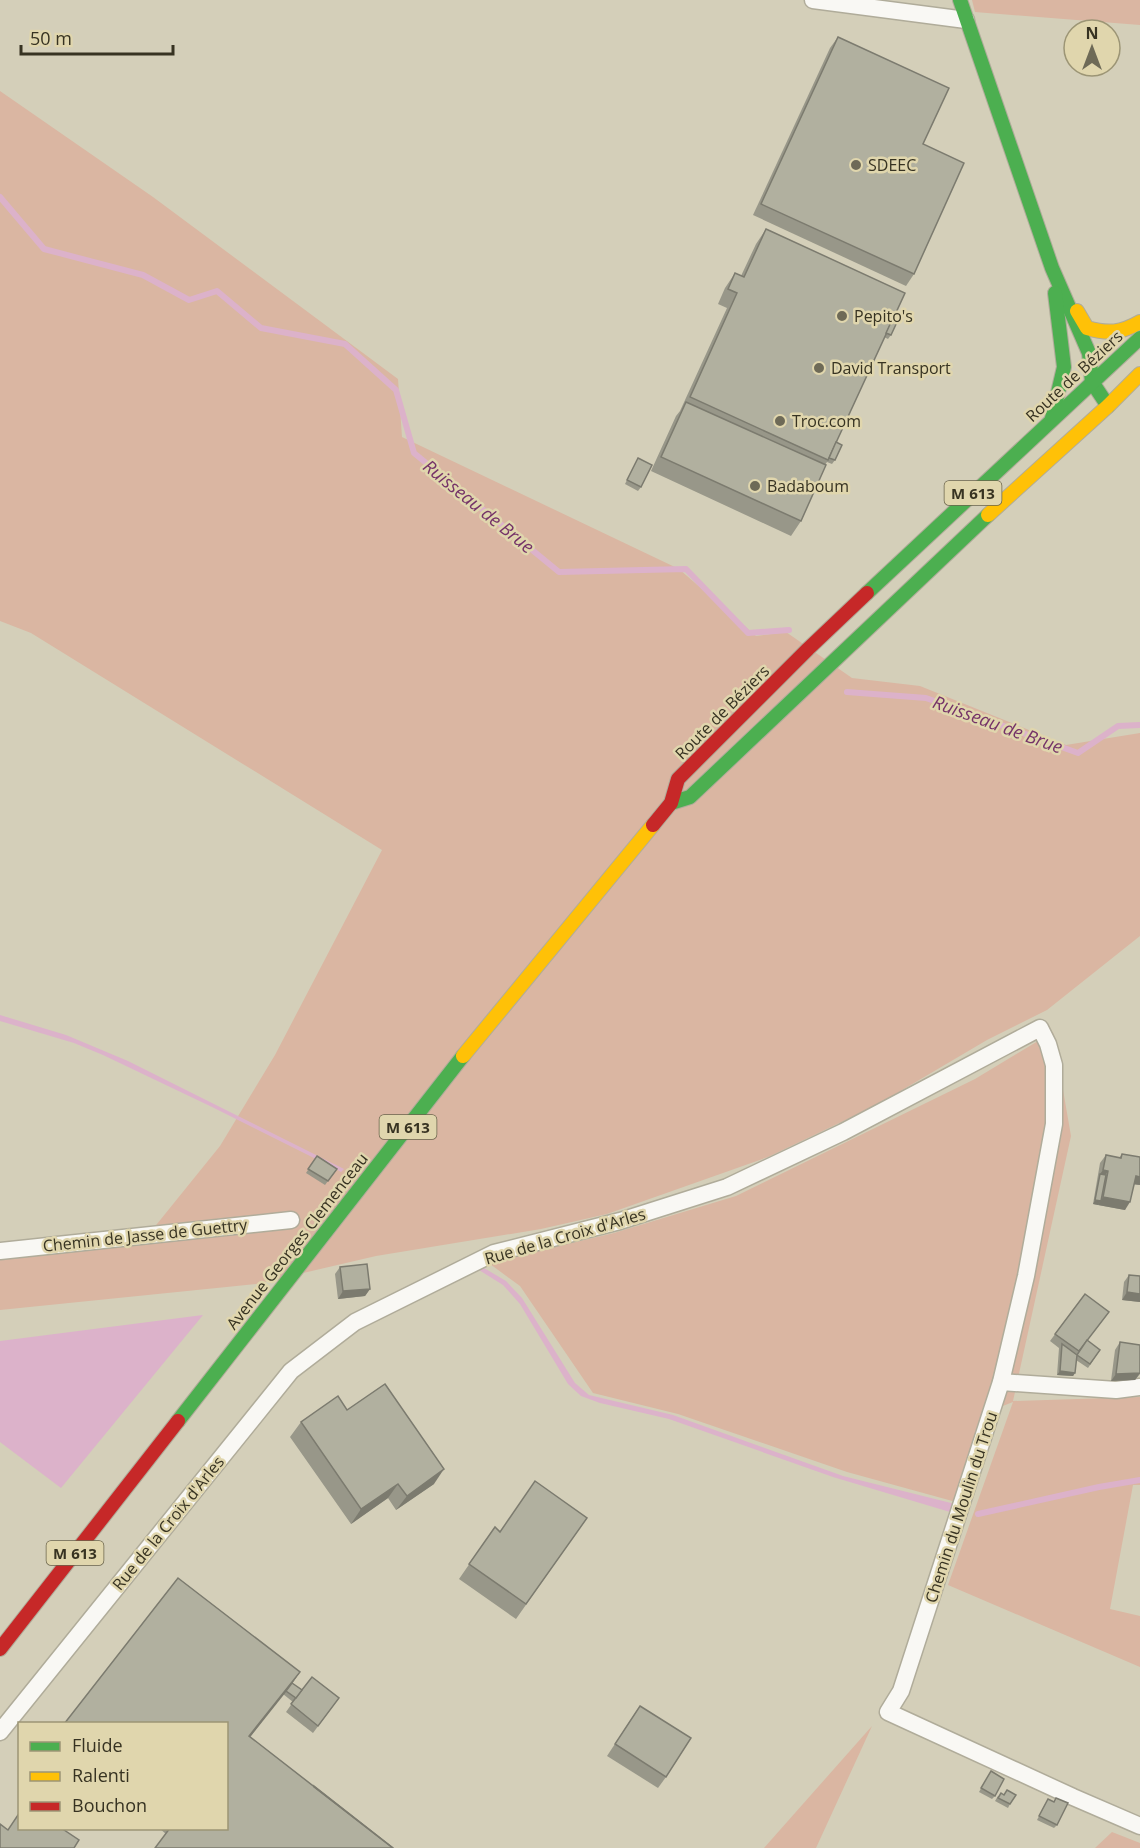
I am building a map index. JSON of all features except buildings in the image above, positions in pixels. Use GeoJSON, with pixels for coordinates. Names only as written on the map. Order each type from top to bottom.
{"type":"FeatureCollection","features":[{"type":"Feature","properties":{"kind":"main road"},"geometry":{"type":"LineString","coordinates":[[960,0],[1052,268],[1089,353],[1092,382]]}},
{"type":"Feature","properties":{"kind":"main road"},"geometry":{"type":"LineString","coordinates":[[1052,268],[1087,328],[1106,334],[1121,333],[1140,322]]}},
{"type":"Feature","properties":{"kind":"main road"},"geometry":{"type":"LineString","coordinates":[[1052,268],[1065,367],[1052,418]]}},
{"type":"Feature","properties":{"kind":"main road","name":"Route de Béziers"},"geometry":{"type":"LineString","coordinates":[[671,803],[678,779],[808,649],[1140,338]]}},
{"type":"Feature","properties":{"kind":"main road"},"geometry":{"type":"LineString","coordinates":[[1065,367],[1092,382],[1108,406]]}},
{"type":"Feature","properties":{"kind":"main road","name":"M 613"},"geometry":{"type":"LineString","coordinates":[[671,803],[690,797],[1140,374]]}},
{"type":"Feature","properties":{"kind":"main road","name":"Avenue Georges Clemenceau"},"geometry":{"type":"LineString","coordinates":[[0,1649],[444,1080],[671,803]]}},
{"type":"Feature","properties":{"kind":"main road","name":"M 613"},"geometry":{"type":"LineString","coordinates":[[8,1617],[151,1456]]}},
{"type":"Feature","properties":{"kind":"street"},"geometry":{"type":"LineString","coordinates":[[813,0],[966,20]]}},
{"type":"Feature","properties":{"kind":"street","name":"Chemin du Moulin du Trou"},"geometry":{"type":"LineString","coordinates":[[1040,1028],[1048,1044],[1054,1065],[1054,1124],[1026,1276],[1001,1382],[901,1691],[888,1712],[1140,1826]]}},
{"type":"Feature","properties":{"kind":"street","name":"Rue de la Croix d'Arles"},"geometry":{"type":"LineString","coordinates":[[0,1732],[291,1371],[355,1322],[494,1253],[620,1221],[727,1186],[843,1132],[1040,1028]]}},
{"type":"Feature","properties":{"kind":"street","name":"Chemin de Jasse de Guettry"},"geometry":{"type":"LineString","coordinates":[[0,1251],[291,1220]]}},
{"type":"Feature","properties":{"kind":"street"},"geometry":{"type":"LineString","coordinates":[[1001,1382],[1116,1390],[1140,1387]]}},
{"type":"Feature","properties":{"kind":"shaded area"},"geometry":{"type":"Polygon","coordinates":[[[972,0],[1140,0],[1140,25],[1122,24],[1122,18],[1062,19],[975,12],[972,0]]]}},
{"type":"Feature","properties":{"kind":"shaded area"},"geometry":{"type":"Polygon","coordinates":[[[0,91],[153,197],[398,379],[402,437],[679,569],[756,636],[786,632],[852,678],[920,686],[1066,745],[1140,733],[1140,936],[1047,1010],[987,1040],[875,1106],[768,1157],[607,1214],[541,1229],[376,1256],[256,1284],[0,1310],[0,1259],[140,1245],[220,1146],[275,1055],[382,850],[31,633],[0,621],[0,91]]]}},
{"type":"Feature","properties":{"kind":"shaded area"},"geometry":{"type":"Polygon","coordinates":[[[0,1015],[66,1035],[128,1061],[344,1169],[341,1172],[103,1055],[74,1043],[0,1021],[0,1015]]]}},
{"type":"Feature","properties":{"kind":"shaded area"},"geometry":{"type":"Polygon","coordinates":[[[1053,1032],[1071,1136],[1013,1401],[1140,1397],[1140,1485],[1133,1485],[1110,1609],[1140,1616],[1140,1667],[948,1585],[1013,1402],[982,1414],[956,1502],[847,1472],[678,1414],[593,1393],[520,1286],[490,1264],[614,1233],[736,1196],[975,1079],[1053,1032]]]}},
{"type":"Feature","properties":{"kind":"shaded area"},"geometry":{"type":"Polygon","coordinates":[[[484,1268],[506,1281],[522,1298],[575,1383],[589,1395],[673,1415],[843,1476],[955,1504],[950,1512],[833,1477],[669,1419],[600,1403],[581,1396],[568,1384],[520,1304],[503,1285],[479,1270],[484,1268]]]}},
{"type":"Feature","properties":{"kind":"shaded area"},"geometry":{"type":"Polygon","coordinates":[[[203,1315],[61,1488],[0,1442],[0,1341],[203,1315]]]}},
{"type":"Feature","properties":{"kind":"shaded area"},"geometry":{"type":"Polygon","coordinates":[[[872,1726],[816,1848],[764,1848],[872,1726]]]}},
{"type":"Feature","properties":{"kind":"shaded area"},"geometry":{"type":"Polygon","coordinates":[[[1112,1832],[1140,1843],[1140,1848],[1095,1848],[1112,1832]]]}},
{"type":"Feature","properties":{"kind":"waterway","name":"Ruisseau de Brue"},"geometry":{"type":"LineString","coordinates":[[0,197],[44,249],[143,275],[189,300],[217,291],[261,328],[345,344],[396,390],[414,453],[559,572],[686,569],[748,633],[789,630]]}},
{"type":"Feature","properties":{"kind":"waterway","name":"Ruisseau de Brue"},"geometry":{"type":"LineString","coordinates":[[847,692],[926,698],[1078,753],[1118,726],[1140,725]]}},
{"type":"Feature","properties":{"kind":"waterway"},"geometry":{"type":"LineString","coordinates":[[978,1514],[1140,1480]]}},
{"type":"Feature","properties":{"kind":"traffic: fast"},"geometry":{"type":"LineString","coordinates":[[960,0],[1052,268],[1089,353],[1092,382],[1108,406]]}},
{"type":"Feature","properties":{"kind":"traffic: fast"},"geometry":{"type":"LineString","coordinates":[[1052,418],[1064,367],[1055,293]]}},
{"type":"Feature","properties":{"kind":"traffic: fast"},"geometry":{"type":"LineString","coordinates":[[867,593],[1140,338]]}},
{"type":"Feature","properties":{"kind":"traffic: fast"},"geometry":{"type":"LineString","coordinates":[[671,803],[690,797],[988,515]]}},
{"type":"Feature","properties":{"kind":"traffic: fast"},"geometry":{"type":"LineString","coordinates":[[178,1421],[463,1056]]}},
{"type":"Feature","properties":{"kind":"traffic: slow"},"geometry":{"type":"LineString","coordinates":[[1077,311],[1087,328],[1101,331],[1120,330],[1140,322]]}},
{"type":"Feature","properties":{"kind":"traffic: slow"},"geometry":{"type":"LineString","coordinates":[[988,515],[1140,374]]}},
{"type":"Feature","properties":{"kind":"traffic: slow"},"geometry":{"type":"LineString","coordinates":[[463,1056],[653,825]]}},
{"type":"Feature","properties":{"kind":"traffic: jam"},"geometry":{"type":"LineString","coordinates":[[653,825],[671,803],[678,779],[867,593]]}},
{"type":"Feature","properties":{"kind":"traffic: jam"},"geometry":{"type":"LineString","coordinates":[[0,1649],[178,1421]]}},
{"type":"Feature","properties":{"kind":"place","name":"SDEEC"},"geometry":{"type":"Point","coordinates":[856,165]}},
{"type":"Feature","properties":{"kind":"place","name":"Pepito's"},"geometry":{"type":"Point","coordinates":[842,316]}},
{"type":"Feature","properties":{"kind":"place","name":"David Transport"},"geometry":{"type":"Point","coordinates":[819,368]}},
{"type":"Feature","properties":{"kind":"place","name":"Troc.com"},"geometry":{"type":"Point","coordinates":[780,421]}},
{"type":"Feature","properties":{"kind":"place","name":"Badaboum"},"geometry":{"type":"Point","coordinates":[755,486]}}]}
